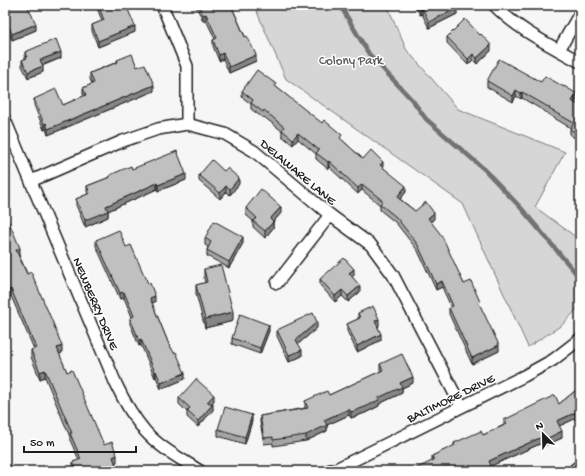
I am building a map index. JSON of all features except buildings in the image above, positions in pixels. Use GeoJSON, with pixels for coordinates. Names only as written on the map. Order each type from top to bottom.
{"type":"FeatureCollection","features":[{"type":"Feature","properties":{"kind":"street"},"geometry":{"type":"LineString","coordinates":[[162,5],[187,66],[187,124]]}},
{"type":"Feature","properties":{"kind":"street"},"geometry":{"type":"LineString","coordinates":[[494,5],[511,21],[580,62]]}},
{"type":"Feature","properties":{"kind":"street"},"geometry":{"type":"LineString","coordinates":[[559,50],[580,13]]}},
{"type":"Feature","properties":{"kind":"street","name":"NEWBERRY DRIVE"},"geometry":{"type":"LineString","coordinates":[[5,120],[116,384],[128,408],[146,432],[159,444],[200,471]]}},
{"type":"Feature","properties":{"kind":"street","name":"DELAWARE LANE"},"geometry":{"type":"LineString","coordinates":[[31,181],[123,141],[158,129],[187,124],[225,134],[254,151],[330,215],[371,245],[393,275],[461,406]]}},
{"type":"Feature","properties":{"kind":"street"},"geometry":{"type":"LineString","coordinates":[[277,283],[330,215]]}},
{"type":"Feature","properties":{"kind":"street","name":"BALTIMORE DRIVE"},"geometry":{"type":"LineString","coordinates":[[328,471],[338,468],[524,376],[553,360],[580,339]]}},
{"type":"Feature","properties":{"kind":"green space","name":"Colony Park"},"geometry":{"type":"Polygon","coordinates":[[[254,5],[387,5],[406,49],[458,109],[565,152],[535,207],[580,240],[580,306],[562,325],[528,347],[463,204],[286,79],[254,5]]]}},
{"type":"Feature","properties":{"kind":"waterway"},"geometry":{"type":"LineString","coordinates":[[340,5],[369,54],[413,101],[426,119],[484,169],[521,208],[580,278]]}}]}
